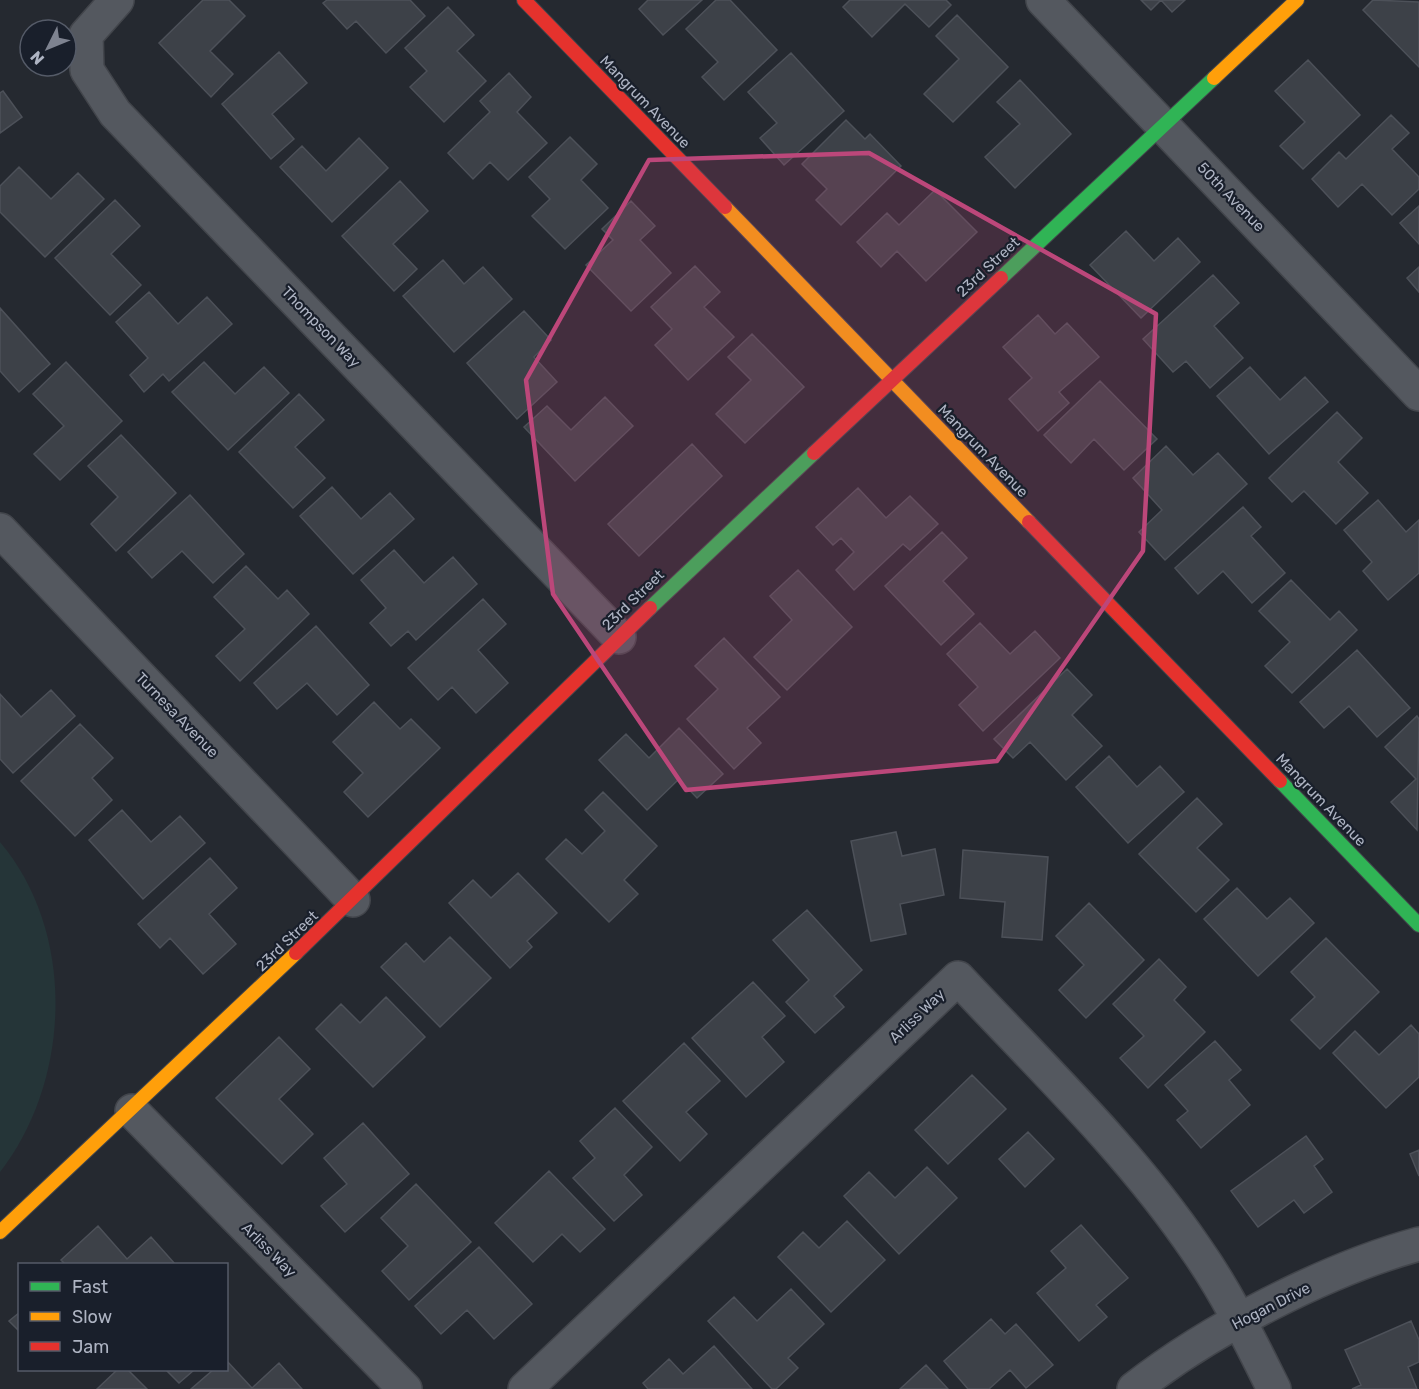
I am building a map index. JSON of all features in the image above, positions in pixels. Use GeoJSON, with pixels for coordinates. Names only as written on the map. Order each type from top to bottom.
{"type":"FeatureCollection","features":[{"type":"Feature","properties":{"kind":"street","name":"Thompson Way"},"geometry":{"type":"LineString","coordinates":[[117,0],[86,35],[87,70],[115,113],[619,637]]}},
{"type":"Feature","properties":{"kind":"street","name":"Mangrum Avenue"},"geometry":{"type":"LineString","coordinates":[[524,0],[1419,925]]}},
{"type":"Feature","properties":{"kind":"street","name":"50th Avenue"},"geometry":{"type":"LineString","coordinates":[[1043,0],[1419,394]]}},
{"type":"Feature","properties":{"kind":"street","name":"23rd Street"},"geometry":{"type":"LineString","coordinates":[[0,1232],[132,1111],[353,900],[619,637],[1297,0]]}},
{"type":"Feature","properties":{"kind":"street","name":"Turnesa Avenue"},"geometry":{"type":"LineString","coordinates":[[0,530],[353,900]]}},
{"type":"Feature","properties":{"kind":"street","name":"Arliss Way"},"geometry":{"type":"LineString","coordinates":[[525,1389],[958,978],[1138,1172],[1197,1249],[1240,1320],[1274,1389]]}},
{"type":"Feature","properties":{"kind":"street","name":"Arliss Way"},"geometry":{"type":"LineString","coordinates":[[132,1111],[405,1389]]}},
{"type":"Feature","properties":{"kind":"street","name":"Hogan Drive"},"geometry":{"type":"LineString","coordinates":[[1134,1389],[1156,1372],[1240,1320],[1335,1274],[1419,1244]]}},
{"type":"Feature","properties":{"kind":"highlighted area"},"geometry":{"type":"Polygon","coordinates":[[[869,153],[1156,314],[1143,551],[997,761],[686,790],[553,594],[526,380],[649,160],[869,153]]]}},
{"type":"Feature","properties":{"kind":"shaded area"},"geometry":{"type":"Polygon","coordinates":[[[0,842],[25,879],[42,919],[53,962],[56,1007],[52,1052],[41,1095],[24,1135],[0,1172],[0,842]]]}},
{"type":"Feature","properties":{"kind":"building"},"geometry":{"type":"Polygon","coordinates":[[[203,0],[229,0],[245,16],[210,51],[233,74],[211,97],[159,43],[203,0]]]}},
{"type":"Feature","properties":{"kind":"building"},"geometry":{"type":"Polygon","coordinates":[[[327,0],[410,0],[425,16],[386,53],[356,21],[347,29],[323,3],[327,0]]]}},
{"type":"Feature","properties":{"kind":"building"},"geometry":{"type":"Polygon","coordinates":[[[648,0],[702,0],[663,35],[639,9],[648,0]]]}},
{"type":"Feature","properties":{"kind":"building"},"geometry":{"type":"Polygon","coordinates":[[[716,0],[730,0],[777,50],[724,100],[702,77],[718,62],[686,29],[716,0]]]}},
{"type":"Feature","properties":{"kind":"building"},"geometry":{"type":"Polygon","coordinates":[[[850,0],[946,0],[951,5],[929,27],[905,4],[872,37],[843,7],[850,0]]]}},
{"type":"Feature","properties":{"kind":"building"},"geometry":{"type":"Polygon","coordinates":[[[1141,0],[1161,0],[1151,10],[1141,0]]]}},
{"type":"Feature","properties":{"kind":"building"},"geometry":{"type":"Polygon","coordinates":[[[1161,0],[1185,0],[1172,12],[1161,0]]]}},
{"type":"Feature","properties":{"kind":"building"},"geometry":{"type":"Polygon","coordinates":[[[1373,0],[1419,2],[1419,67],[1363,10],[1373,0]]]}},
{"type":"Feature","properties":{"kind":"building"},"geometry":{"type":"Polygon","coordinates":[[[448,7],[474,35],[457,51],[486,81],[444,122],[410,87],[427,71],[405,48],[448,7]]]}},
{"type":"Feature","properties":{"kind":"building"},"geometry":{"type":"Polygon","coordinates":[[[957,15],[1008,67],[953,122],[924,94],[959,59],[936,36],[957,15]]]}},
{"type":"Feature","properties":{"kind":"building"},"geometry":{"type":"Polygon","coordinates":[[[279,52],[307,83],[272,114],[294,139],[271,159],[222,104],[279,52]]]}},
{"type":"Feature","properties":{"kind":"building"},"geometry":{"type":"Polygon","coordinates":[[[791,53],[844,111],[784,165],[760,138],[777,123],[748,92],[791,53]]]}},
{"type":"Feature","properties":{"kind":"building"},"geometry":{"type":"Polygon","coordinates":[[[1308,60],[1360,115],[1303,169],[1280,146],[1305,122],[1275,91],[1308,60]]]}},
{"type":"Feature","properties":{"kind":"building"},"geometry":{"type":"Polygon","coordinates":[[[509,73],[531,97],[517,112],[547,143],[508,180],[490,162],[473,179],[448,153],[490,112],[480,101],[509,73]]]}},
{"type":"Feature","properties":{"kind":"building"},"geometry":{"type":"Polygon","coordinates":[[[1020,80],[1071,134],[1015,188],[985,157],[1020,124],[997,102],[1020,80]]]}},
{"type":"Feature","properties":{"kind":"building"},"geometry":{"type":"Polygon","coordinates":[[[3,91],[22,117],[0,133],[0,93],[3,91]]]}},
{"type":"Feature","properties":{"kind":"building"},"geometry":{"type":"Polygon","coordinates":[[[1391,115],[1409,133],[1392,149],[1419,177],[1419,189],[1392,215],[1362,184],[1338,207],[1312,179],[1339,152],[1346,159],[1391,115]]]}},
{"type":"Feature","properties":{"kind":"building"},"geometry":{"type":"Polygon","coordinates":[[[846,120],[865,139],[870,134],[901,166],[841,225],[816,200],[827,189],[802,164],[846,120]]]}},
{"type":"Feature","properties":{"kind":"building"},"geometry":{"type":"Polygon","coordinates":[[[570,137],[597,164],[581,180],[608,208],[565,249],[532,216],[550,199],[529,177],[570,137]]]}},
{"type":"Feature","properties":{"kind":"building"},"geometry":{"type":"Polygon","coordinates":[[[359,138],[388,168],[332,222],[280,167],[302,146],[326,171],[359,138]]]}},
{"type":"Feature","properties":{"kind":"building"},"geometry":{"type":"Polygon","coordinates":[[[19,167],[51,199],[78,173],[104,199],[45,257],[0,212],[0,186],[19,167]]]}},
{"type":"Feature","properties":{"kind":"building"},"geometry":{"type":"Polygon","coordinates":[[[400,181],[428,211],[393,244],[417,269],[394,291],[342,236],[400,181]]]}},
{"type":"Feature","properties":{"kind":"building"},"geometry":{"type":"Polygon","coordinates":[[[935,190],[977,232],[926,281],[897,251],[881,267],[857,242],[887,213],[899,225],[935,190]]]}},
{"type":"Feature","properties":{"kind":"building"},"geometry":{"type":"Polygon","coordinates":[[[115,200],[140,226],[111,254],[141,285],[110,315],[55,258],[115,200]]]}},
{"type":"Feature","properties":{"kind":"building"},"geometry":{"type":"Polygon","coordinates":[[[631,201],[655,226],[640,240],[671,273],[631,311],[586,265],[613,240],[602,229],[631,201]]]}},
{"type":"Feature","properties":{"kind":"building"},"geometry":{"type":"Polygon","coordinates":[[[1419,206],[1419,244],[1400,223],[1419,206]]]}},
{"type":"Feature","properties":{"kind":"building"},"geometry":{"type":"Polygon","coordinates":[[[1126,231],[1154,261],[1178,238],[1200,262],[1141,318],[1090,265],[1126,231]]]}},
{"type":"Feature","properties":{"kind":"building"},"geometry":{"type":"Polygon","coordinates":[[[443,260],[464,284],[483,267],[512,299],[454,352],[403,296],[443,260]]]}},
{"type":"Feature","properties":{"kind":"building"},"geometry":{"type":"Polygon","coordinates":[[[695,266],[720,292],[704,307],[734,337],[688,380],[655,345],[672,329],[651,307],[695,266]]]}},
{"type":"Feature","properties":{"kind":"building"},"geometry":{"type":"Polygon","coordinates":[[[1419,267],[1419,292],[1407,278],[1419,267]]]}},
{"type":"Feature","properties":{"kind":"building"},"geometry":{"type":"Polygon","coordinates":[[[1213,275],[1239,303],[1214,326],[1243,358],[1210,388],[1186,361],[1173,372],[1143,339],[1213,275]]]}},
{"type":"Feature","properties":{"kind":"building"},"geometry":{"type":"Polygon","coordinates":[[[149,292],[178,324],[207,297],[232,324],[169,381],[163,374],[144,392],[130,375],[148,358],[116,322],[149,292]]]}},
{"type":"Feature","properties":{"kind":"building"},"geometry":{"type":"Polygon","coordinates":[[[0,308],[50,364],[19,392],[0,371],[0,308]]]}},
{"type":"Feature","properties":{"kind":"building"},"geometry":{"type":"Polygon","coordinates":[[[524,311],[551,340],[534,357],[557,382],[517,419],[467,363],[524,311]]]}},
{"type":"Feature","properties":{"kind":"building"},"geometry":{"type":"Polygon","coordinates":[[[1038,315],[1055,334],[1067,323],[1099,357],[1059,392],[1069,403],[1038,431],[1009,399],[1032,378],[1003,347],[1038,315]]]}},
{"type":"Feature","properties":{"kind":"building"},"geometry":{"type":"Polygon","coordinates":[[[752,334],[804,387],[745,443],[716,414],[751,380],[728,357],[752,334]]]}},
{"type":"Feature","properties":{"kind":"building"},"geometry":{"type":"Polygon","coordinates":[[[66,362],[122,421],[60,480],[34,454],[64,426],[33,394],[66,362]]]}},
{"type":"Feature","properties":{"kind":"building"},"geometry":{"type":"Polygon","coordinates":[[[204,362],[235,394],[264,367],[289,393],[228,450],[172,392],[204,362]]]}},
{"type":"Feature","properties":{"kind":"building"},"geometry":{"type":"Polygon","coordinates":[[[1250,367],[1280,400],[1305,377],[1328,402],[1269,454],[1217,396],[1250,367]]]}},
{"type":"Feature","properties":{"kind":"building"},"geometry":{"type":"Polygon","coordinates":[[[1100,381],[1157,439],[1124,470],[1094,439],[1071,463],[1044,435],[1100,381]]]}},
{"type":"Feature","properties":{"kind":"building"},"geometry":{"type":"Polygon","coordinates":[[[299,394],[324,420],[295,447],[325,478],[293,508],[239,452],[299,394]]]}},
{"type":"Feature","properties":{"kind":"building"},"geometry":{"type":"Polygon","coordinates":[[[605,397],[633,426],[575,481],[524,427],[547,406],[571,430],[605,397]]]}},
{"type":"Feature","properties":{"kind":"building"},"geometry":{"type":"Polygon","coordinates":[[[1337,412],[1362,438],[1338,462],[1368,493],[1336,524],[1304,491],[1292,502],[1269,478],[1337,412]]]}},
{"type":"Feature","properties":{"kind":"building"},"geometry":{"type":"Polygon","coordinates":[[[121,435],[176,493],[116,551],[91,524],[118,497],[88,466],[121,435]]]}},
{"type":"Feature","properties":{"kind":"building"},"geometry":{"type":"Polygon","coordinates":[[[692,444],[722,476],[639,556],[608,524],[692,444]]]}},
{"type":"Feature","properties":{"kind":"building"},"geometry":{"type":"Polygon","coordinates":[[[1166,446],[1193,475],[1218,453],[1247,484],[1165,560],[1139,532],[1162,510],[1133,478],[1166,446]]]}},
{"type":"Feature","properties":{"kind":"building"},"geometry":{"type":"Polygon","coordinates":[[[332,487],[361,519],[390,493],[414,519],[353,574],[300,516],[332,487]]]}},
{"type":"Feature","properties":{"kind":"building"},"geometry":{"type":"Polygon","coordinates":[[[858,488],[886,518],[910,496],[938,524],[910,550],[903,544],[854,590],[836,570],[854,552],[841,538],[833,545],[816,527],[858,488]]]}},
{"type":"Feature","properties":{"kind":"building"},"geometry":{"type":"Polygon","coordinates":[[[190,495],[244,554],[213,583],[182,551],[152,578],[128,552],[190,495]]]}},
{"type":"Feature","properties":{"kind":"building"},"geometry":{"type":"Polygon","coordinates":[[[1378,500],[1406,532],[1419,520],[1419,573],[1388,600],[1363,571],[1372,562],[1344,530],[1378,500]]]}},
{"type":"Feature","properties":{"kind":"building"},"geometry":{"type":"Polygon","coordinates":[[[1243,507],[1261,527],[1251,536],[1285,573],[1252,603],[1223,571],[1198,594],[1175,568],[1243,507]]]}},
{"type":"Feature","properties":{"kind":"building"},"geometry":{"type":"Polygon","coordinates":[[[942,532],[967,558],[943,581],[974,614],[941,645],[885,586],[942,532]]]}},
{"type":"Feature","properties":{"kind":"building"},"geometry":{"type":"Polygon","coordinates":[[[394,550],[424,583],[453,557],[477,584],[416,640],[408,631],[391,646],[370,623],[386,608],[361,580],[394,550]]]}},
{"type":"Feature","properties":{"kind":"building"},"geometry":{"type":"Polygon","coordinates":[[[246,566],[278,599],[287,590],[309,614],[240,681],[216,656],[245,629],[214,597],[246,566]]]}},
{"type":"Feature","properties":{"kind":"building"},"geometry":{"type":"Polygon","coordinates":[[[798,570],[852,627],[787,690],[754,657],[792,620],[770,596],[798,570]]]}},
{"type":"Feature","properties":{"kind":"building"},"geometry":{"type":"Polygon","coordinates":[[[1291,580],[1330,620],[1339,611],[1357,630],[1292,693],[1265,666],[1290,642],[1259,611],[1291,580]]]}},
{"type":"Feature","properties":{"kind":"building"},"geometry":{"type":"Polygon","coordinates":[[[483,599],[506,624],[478,650],[508,683],[476,713],[452,687],[438,700],[408,668],[483,599]]]}},
{"type":"Feature","properties":{"kind":"building"},"geometry":{"type":"Polygon","coordinates":[[[980,623],[1010,654],[1035,631],[1060,658],[983,731],[959,705],[978,687],[947,654],[980,623]]]}},
{"type":"Feature","properties":{"kind":"building"},"geometry":{"type":"Polygon","coordinates":[[[316,626],[369,685],[337,715],[307,683],[277,709],[254,683],[316,626]]]}},
{"type":"Feature","properties":{"kind":"building"},"geometry":{"type":"Polygon","coordinates":[[[724,638],[780,697],[747,728],[761,743],[734,769],[687,719],[718,689],[695,666],[724,638]]]}},
{"type":"Feature","properties":{"kind":"building"},"geometry":{"type":"Polygon","coordinates":[[[1357,650],[1410,708],[1377,737],[1349,706],[1324,728],[1300,702],[1357,650]]]}},
{"type":"Feature","properties":{"kind":"building"},"geometry":{"type":"Polygon","coordinates":[[[1067,669],[1092,695],[1072,715],[1102,746],[1066,780],[1030,742],[1013,758],[994,739],[1067,669]]]}},
{"type":"Feature","properties":{"kind":"building"},"geometry":{"type":"Polygon","coordinates":[[[51,690],[75,716],[13,773],[0,759],[0,694],[21,717],[51,690]]]}},
{"type":"Feature","properties":{"kind":"building"},"geometry":{"type":"Polygon","coordinates":[[[374,702],[400,729],[411,719],[440,748],[368,817],[344,792],[363,773],[333,742],[374,702]]]}},
{"type":"Feature","properties":{"kind":"building"},"geometry":{"type":"Polygon","coordinates":[[[1417,716],[1419,719],[1417,830],[1391,802],[1416,779],[1385,747],[1417,716]]]}},
{"type":"Feature","properties":{"kind":"building"},"geometry":{"type":"Polygon","coordinates":[[[80,724],[113,758],[92,778],[112,800],[75,836],[21,781],[80,724]]]}},
{"type":"Feature","properties":{"kind":"building"},"geometry":{"type":"Polygon","coordinates":[[[679,728],[723,774],[697,798],[679,779],[647,810],[599,760],[626,734],[649,758],[679,728]]]}},
{"type":"Feature","properties":{"kind":"building"},"geometry":{"type":"Polygon","coordinates":[[[1109,756],[1137,787],[1160,766],[1184,792],[1128,843],[1076,787],[1109,756]]]}},
{"type":"Feature","properties":{"kind":"building"},"geometry":{"type":"Polygon","coordinates":[[[603,792],[657,846],[624,880],[638,894],[609,922],[546,859],[566,839],[582,854],[605,831],[585,810],[603,792]]]}},
{"type":"Feature","properties":{"kind":"building"},"geometry":{"type":"Polygon","coordinates":[[[1197,798],[1222,824],[1197,848],[1229,880],[1196,912],[1139,854],[1197,798]]]}},
{"type":"Feature","properties":{"kind":"building"},"geometry":{"type":"Polygon","coordinates":[[[122,810],[151,842],[180,816],[205,843],[143,899],[89,840],[122,810]]]}},
{"type":"Feature","properties":{"kind":"building"},"geometry":{"type":"Polygon","coordinates":[[[896,832],[902,856],[935,849],[944,895],[900,904],[906,934],[871,941],[851,841],[896,832]]]}},
{"type":"Feature","properties":{"kind":"building"},"geometry":{"type":"Polygon","coordinates":[[[963,850],[1048,857],[1042,940],[1002,937],[1005,902],[960,898],[963,850]]]}},
{"type":"Feature","properties":{"kind":"building"},"geometry":{"type":"Polygon","coordinates":[[[210,858],[237,888],[209,914],[236,944],[203,974],[170,938],[160,948],[138,924],[210,858]]]}},
{"type":"Feature","properties":{"kind":"building"},"geometry":{"type":"Polygon","coordinates":[[[518,873],[557,913],[527,941],[532,947],[510,968],[449,903],[473,880],[491,898],[518,873]]]}},
{"type":"Feature","properties":{"kind":"building"},"geometry":{"type":"Polygon","coordinates":[[[1237,888],[1267,919],[1290,898],[1314,923],[1258,976],[1204,919],[1237,888]]]}},
{"type":"Feature","properties":{"kind":"building"},"geometry":{"type":"Polygon","coordinates":[[[1089,903],[1144,960],[1086,1018],[1059,990],[1084,965],[1056,936],[1089,903]]]}},
{"type":"Feature","properties":{"kind":"building"},"geometry":{"type":"Polygon","coordinates":[[[807,910],[862,970],[834,996],[844,1007],[815,1033],[786,1002],[809,980],[773,940],[807,910]]]}},
{"type":"Feature","properties":{"kind":"building"},"geometry":{"type":"Polygon","coordinates":[[[450,937],[491,978],[440,1027],[381,967],[406,943],[424,962],[450,937]]]}},
{"type":"Feature","properties":{"kind":"building"},"geometry":{"type":"Polygon","coordinates":[[[1326,938],[1379,992],[1320,1049],[1291,1020],[1315,997],[1291,972],[1326,938]]]}},
{"type":"Feature","properties":{"kind":"building"},"geometry":{"type":"Polygon","coordinates":[[[1159,959],[1186,987],[1174,1000],[1205,1032],[1148,1088],[1120,1058],[1144,1036],[1113,1004],[1159,959]]]}},
{"type":"Feature","properties":{"kind":"building"},"geometry":{"type":"Polygon","coordinates":[[[753,982],[785,1016],[762,1037],[784,1062],[746,1097],[692,1038],[753,982]]]}},
{"type":"Feature","properties":{"kind":"building"},"geometry":{"type":"Polygon","coordinates":[[[386,997],[425,1037],[373,1087],[316,1029],[341,1004],[360,1023],[386,997]]]}},
{"type":"Feature","properties":{"kind":"building"},"geometry":{"type":"Polygon","coordinates":[[[1411,1025],[1419,1034],[1419,1077],[1386,1108],[1333,1053],[1355,1031],[1379,1055],[1411,1025]]]}},
{"type":"Feature","properties":{"kind":"building"},"geometry":{"type":"Polygon","coordinates":[[[279,1037],[310,1069],[279,1099],[313,1134],[282,1164],[216,1098],[279,1037]]]}},
{"type":"Feature","properties":{"kind":"building"},"geometry":{"type":"Polygon","coordinates":[[[1215,1041],[1241,1070],[1229,1080],[1250,1105],[1201,1148],[1177,1120],[1188,1111],[1165,1085],[1215,1041]]]}},
{"type":"Feature","properties":{"kind":"building"},"geometry":{"type":"Polygon","coordinates":[[[684,1043],[720,1081],[686,1112],[707,1134],[680,1161],[623,1101],[684,1043]]]}},
{"type":"Feature","properties":{"kind":"building"},"geometry":{"type":"Polygon","coordinates":[[[972,1075],[1006,1109],[948,1164],[915,1130],[972,1075]]]}},
{"type":"Feature","properties":{"kind":"building"},"geometry":{"type":"Polygon","coordinates":[[[615,1108],[652,1147],[624,1175],[642,1195],[614,1221],[573,1178],[595,1158],[580,1141],[615,1108]]]}},
{"type":"Feature","properties":{"kind":"building"},"geometry":{"type":"Polygon","coordinates":[[[363,1123],[409,1174],[345,1232],[321,1206],[347,1184],[324,1158],[363,1123]]]}},
{"type":"Feature","properties":{"kind":"building"},"geometry":{"type":"Polygon","coordinates":[[[1028,1132],[1054,1159],[1025,1187],[999,1159],[1028,1132]]]}},
{"type":"Feature","properties":{"kind":"building"},"geometry":{"type":"Polygon","coordinates":[[[1306,1136],[1323,1159],[1314,1166],[1332,1192],[1304,1213],[1294,1200],[1258,1227],[1231,1191],[1306,1136]]]}},
{"type":"Feature","properties":{"kind":"building"},"geometry":{"type":"Polygon","coordinates":[[[1419,1150],[1419,1176],[1410,1154],[1419,1150]]]}},
{"type":"Feature","properties":{"kind":"building"},"geometry":{"type":"Polygon","coordinates":[[[927,1167],[957,1198],[899,1254],[844,1196],[869,1172],[895,1198],[927,1167]]]}},
{"type":"Feature","properties":{"kind":"building"},"geometry":{"type":"Polygon","coordinates":[[[549,1171],[605,1229],[580,1252],[562,1234],[533,1262],[495,1223],[549,1171]]]}},
{"type":"Feature","properties":{"kind":"building"},"geometry":{"type":"Polygon","coordinates":[[[416,1184],[471,1242],[409,1300],[382,1271],[408,1246],[381,1218],[416,1184]]]}},
{"type":"Feature","properties":{"kind":"building"},"geometry":{"type":"Polygon","coordinates":[[[847,1221],[885,1260],[831,1312],[778,1257],[803,1232],[819,1248],[847,1221]]]}},
{"type":"Feature","properties":{"kind":"building"},"geometry":{"type":"Polygon","coordinates":[[[1081,1225],[1128,1278],[1096,1305],[1107,1317],[1079,1341],[1037,1293],[1066,1268],[1051,1251],[1081,1225]]]}},
{"type":"Feature","properties":{"kind":"building"},"geometry":{"type":"Polygon","coordinates":[[[98,1226],[127,1259],[151,1237],[174,1263],[64,1263],[61,1260],[98,1226]]]}},
{"type":"Feature","properties":{"kind":"building"},"geometry":{"type":"Polygon","coordinates":[[[479,1247],[532,1304],[494,1339],[467,1310],[441,1334],[415,1306],[479,1247]]]}},
{"type":"Feature","properties":{"kind":"building"},"geometry":{"type":"Polygon","coordinates":[[[791,1289],[824,1324],[788,1358],[798,1368],[776,1389],[772,1389],[708,1321],[734,1297],[757,1321],[791,1289]]]}},
{"type":"Feature","properties":{"kind":"building"},"geometry":{"type":"Polygon","coordinates":[[[18,1314],[18,1330],[9,1321],[18,1314]]]}},
{"type":"Feature","properties":{"kind":"building"},"geometry":{"type":"Polygon","coordinates":[[[991,1319],[1005,1334],[1016,1324],[1053,1365],[1026,1388],[1010,1370],[989,1389],[968,1389],[944,1361],[991,1319]]]}},
{"type":"Feature","properties":{"kind":"building"},"geometry":{"type":"Polygon","coordinates":[[[1411,1321],[1419,1340],[1419,1362],[1408,1367],[1417,1389],[1352,1389],[1361,1385],[1345,1350],[1411,1321]]]}},
{"type":"Feature","properties":{"kind":"building"},"geometry":{"type":"Polygon","coordinates":[[[714,1346],[752,1389],[648,1389],[643,1383],[669,1359],[683,1374],[714,1346]]]}},
{"type":"Feature","properties":{"kind":"building"},"geometry":{"type":"Polygon","coordinates":[[[228,1362],[252,1388],[279,1363],[302,1389],[191,1389],[212,1371],[228,1371],[228,1362]]]}},
{"type":"Feature","properties":{"kind":"building"},"geometry":{"type":"Polygon","coordinates":[[[926,1365],[948,1389],[900,1389],[926,1365]]]}},
{"type":"Feature","properties":{"kind":"building"},"geometry":{"type":"Polygon","coordinates":[[[116,1371],[129,1371],[147,1389],[97,1389],[116,1371]]]}},
{"type":"Feature","properties":{"kind":"building"},"geometry":{"type":"Polygon","coordinates":[[[167,1371],[193,1371],[179,1383],[167,1371]]]}},
{"type":"Feature","properties":{"kind":"traffic: fast"},"geometry":{"type":"LineString","coordinates":[[1001,278],[1214,78]]}},
{"type":"Feature","properties":{"kind":"traffic: fast"},"geometry":{"type":"LineString","coordinates":[[650,608],[814,453]]}},
{"type":"Feature","properties":{"kind":"traffic: fast"},"geometry":{"type":"LineString","coordinates":[[1280,781],[1419,925]]}},
{"type":"Feature","properties":{"kind":"traffic: slow"},"geometry":{"type":"LineString","coordinates":[[1214,78],[1297,0]]}},
{"type":"Feature","properties":{"kind":"traffic: slow"},"geometry":{"type":"LineString","coordinates":[[725,207],[1029,522]]}},
{"type":"Feature","properties":{"kind":"traffic: slow"},"geometry":{"type":"LineString","coordinates":[[0,1232],[296,953]]}},
{"type":"Feature","properties":{"kind":"traffic: jam"},"geometry":{"type":"LineString","coordinates":[[524,0],[725,207]]}},
{"type":"Feature","properties":{"kind":"traffic: jam"},"geometry":{"type":"LineString","coordinates":[[814,453],[1001,278]]}},
{"type":"Feature","properties":{"kind":"traffic: jam"},"geometry":{"type":"LineString","coordinates":[[1029,522],[1280,781]]}},
{"type":"Feature","properties":{"kind":"traffic: jam"},"geometry":{"type":"LineString","coordinates":[[296,953],[650,608]]}}]}
